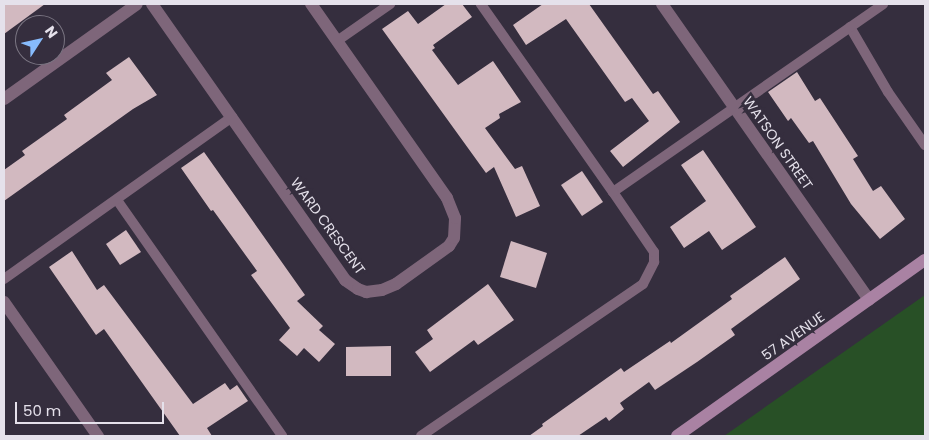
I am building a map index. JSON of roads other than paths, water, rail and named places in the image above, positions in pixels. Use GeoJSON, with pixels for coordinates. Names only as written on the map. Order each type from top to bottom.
{"type":"FeatureCollection","features":[{"type":"Feature","properties":{"kind":"street"},"geometry":{"type":"LineString","coordinates":[[4,99],[137,4]]}},
{"type":"Feature","properties":{"kind":"street","name":"WARD CRESCENT"},"geometry":{"type":"LineString","coordinates":[[152,4],[346,280],[352,286],[366,292],[388,288],[442,252],[454,238],[455,218],[453,208],[311,4]]}},
{"type":"Feature","properties":{"kind":"street","name":"WATSON STREET"},"geometry":{"type":"LineString","coordinates":[[662,4],[869,300]]}},
{"type":"Feature","properties":{"kind":"street","name":"57 AVENUE"},"geometry":{"type":"LineString","coordinates":[[678,436],[925,260]]}},
{"type":"Feature","properties":{"kind":"street"},"geometry":{"type":"LineString","coordinates":[[4,302],[98,436]]}},
{"type":"Feature","properties":{"kind":"lane"},"geometry":{"type":"LineString","coordinates":[[337,41],[390,4]]}},
{"type":"Feature","properties":{"kind":"lane"},"geometry":{"type":"LineString","coordinates":[[421,436],[643,284],[654,262],[654,252],[481,4]]}},
{"type":"Feature","properties":{"kind":"lane"},"geometry":{"type":"LineString","coordinates":[[613,192],[733,106],[883,4]]}},
{"type":"Feature","properties":{"kind":"lane"},"geometry":{"type":"LineString","coordinates":[[850,27],[888,92],[925,145]]}},
{"type":"Feature","properties":{"kind":"lane"},"geometry":{"type":"LineString","coordinates":[[4,279],[232,117]]}},
{"type":"Feature","properties":{"kind":"lane"},"geometry":{"type":"LineString","coordinates":[[117,200],[282,436]]}}]}
